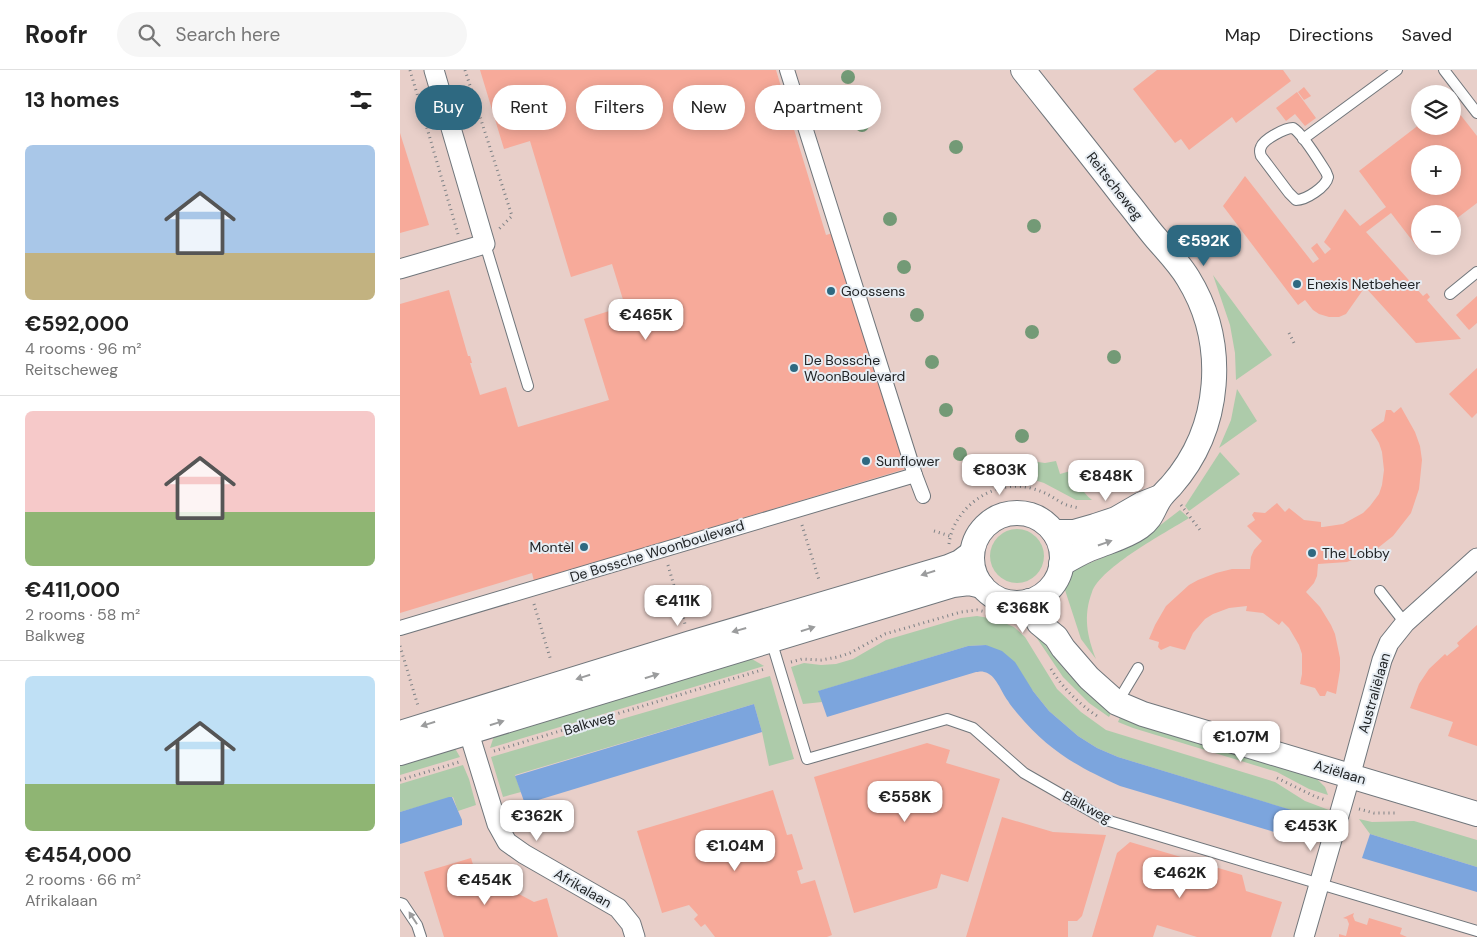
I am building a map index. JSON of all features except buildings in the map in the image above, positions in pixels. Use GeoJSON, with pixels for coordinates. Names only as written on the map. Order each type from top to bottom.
{"type":"FeatureCollection","features":[{"type":"Feature","properties":{"kind":"street"},"geometry":{"type":"LineString","coordinates":[[400,269],[485,244],[434,70]]}},
{"type":"Feature","properties":{"kind":"street"},"geometry":{"type":"LineString","coordinates":[[787,70],[923,496]]}},
{"type":"Feature","properties":{"kind":"street","name":"Reitscheweg"},"geometry":{"type":"LineString","coordinates":[[1023,70],[1184,271],[1198,296],[1214,346],[1215,365],[1211,405],[1207,423],[1197,448],[1187,465],[1164,493],[1151,517],[1140,527],[1122,537],[1076,555],[1061,564]]}},
{"type":"Feature","properties":{"kind":"street","name":"De Bossche Woonboulevard"},"geometry":{"type":"LineString","coordinates":[[400,628],[915,475]]}},
{"type":"Feature","properties":{"kind":"street","name":"Reitscheweg"},"geometry":{"type":"LineString","coordinates":[[1054,532],[1074,532],[1102,524],[1116,519],[1164,493]]}},
{"type":"Feature","properties":{"kind":"street"},"geometry":{"type":"LineString","coordinates":[[1019,513],[1032,516],[1044,522],[1054,532],[1059,542],[1061,564],[1058,574],[1039,596],[1011,602],[990,594],[982,586],[972,565],[972,553],[974,544],[983,528],[990,521],[1000,516],[1019,513]]}},
{"type":"Feature","properties":{"kind":"street","name":"Balkweg"},"geometry":{"type":"LineString","coordinates":[[951,576],[960,562],[972,553]]}},
{"type":"Feature","properties":{"kind":"street","name":"Australiëlaan"},"geometry":{"type":"LineString","coordinates":[[1350,776],[1382,660],[1389,643],[1405,623],[1477,558]]}},
{"type":"Feature","properties":{"kind":"street","name":"Balkweg"},"geometry":{"type":"LineString","coordinates":[[400,733],[424,726],[466,723],[697,662],[768,631],[951,576],[982,586]]}},
{"type":"Feature","properties":{"kind":"street","name":"Aziëlaan"},"geometry":{"type":"LineString","coordinates":[[1039,596],[1039,623],[1056,637],[1089,678],[1118,703],[1143,714],[1477,814]]}},
{"type":"Feature","properties":{"kind":"street","name":"Balkweg"},"geometry":{"type":"LineString","coordinates":[[400,752],[466,723],[691,644],[768,631]]}},
{"type":"Feature","properties":{"kind":"street","name":"Afrikalaan"},"geometry":{"type":"LineString","coordinates":[[466,723],[497,824],[507,842],[524,854],[618,908],[631,924],[635,937]]}},
{"type":"Feature","properties":{"kind":"street"},"geometry":{"type":"LineString","coordinates":[[1304,937],[1350,776]]}},
{"type":"Feature","properties":{"kind":"lane"},"geometry":{"type":"LineString","coordinates":[[1303,139],[1397,70]]}},
{"type":"Feature","properties":{"kind":"lane"},"geometry":{"type":"LineString","coordinates":[[1444,70],[1477,113]]}},
{"type":"Feature","properties":{"kind":"lane"},"geometry":{"type":"LineString","coordinates":[[1294,128],[1303,139],[1328,177],[1326,183],[1305,199],[1296,200],[1261,156],[1260,148],[1285,129],[1294,128]]}},
{"type":"Feature","properties":{"kind":"lane"},"geometry":{"type":"LineString","coordinates":[[485,244],[528,386]]}},
{"type":"Feature","properties":{"kind":"lane"},"geometry":{"type":"LineString","coordinates":[[1450,294],[1477,272]]}},
{"type":"Feature","properties":{"kind":"lane"},"geometry":{"type":"LineString","coordinates":[[1380,591],[1405,623]]}},
{"type":"Feature","properties":{"kind":"lane","name":"Balkweg"},"geometry":{"type":"LineString","coordinates":[[768,631],[807,759],[947,719],[973,728],[1024,773],[1106,820],[1477,931]]}},
{"type":"Feature","properties":{"kind":"lane"},"geometry":{"type":"LineString","coordinates":[[1118,703],[1138,668]]}},
{"type":"Feature","properties":{"kind":"lane"},"geometry":{"type":"LineString","coordinates":[[400,903],[403,904],[417,925],[421,937]]}},
{"type":"Feature","properties":{"kind":"path"},"geometry":{"type":"LineString","coordinates":[[410,70],[458,234]]}},
{"type":"Feature","properties":{"kind":"path"},"geometry":{"type":"LineString","coordinates":[[465,70],[512,216],[485,244]]}},
{"type":"Feature","properties":{"kind":"path"},"geometry":{"type":"LineString","coordinates":[[1289,333],[1296,345]]}},
{"type":"Feature","properties":{"kind":"path"},"geometry":{"type":"LineString","coordinates":[[961,612],[951,576],[948,550],[950,536],[957,522],[965,510],[976,500],[988,492],[1007,486],[1024,487],[1046,493],[1063,504],[1080,508]]}},
{"type":"Feature","properties":{"kind":"path"},"geometry":{"type":"LineString","coordinates":[[1164,493],[1200,530]]}},
{"type":"Feature","properties":{"kind":"path"},"geometry":{"type":"LineString","coordinates":[[797,510],[819,580]]}},
{"type":"Feature","properties":{"kind":"path"},"geometry":{"type":"LineString","coordinates":[[934,531],[950,536]]}},
{"type":"Feature","properties":{"kind":"path"},"geometry":{"type":"LineString","coordinates":[[663,550],[691,644]]}},
{"type":"Feature","properties":{"kind":"path"},"geometry":{"type":"LineString","coordinates":[[530,589],[551,661]]}},
{"type":"Feature","properties":{"kind":"path","name":"Balkweg"},"geometry":{"type":"LineString","coordinates":[[400,780],[779,665],[802,659],[821,660],[838,657],[850,653],[885,634],[961,612],[977,610],[996,614]]}},
{"type":"Feature","properties":{"kind":"path"},"geometry":{"type":"LineString","coordinates":[[400,646],[424,726]]}},
{"type":"Feature","properties":{"kind":"shaded area"},"geometry":{"type":"Polygon","coordinates":[[[400,70],[1477,70],[1477,937],[400,937],[400,70]]]}},
{"type":"Feature","properties":{"kind":"green space"},"geometry":{"type":"Polygon","coordinates":[[[1213,275],[1272,355],[1236,380],[1235,353],[1230,325],[1213,275]]]}},
{"type":"Feature","properties":{"kind":"green space"},"geometry":{"type":"Polygon","coordinates":[[[1237,389],[1257,421],[1219,448],[1231,420],[1237,389]]]}},
{"type":"Feature","properties":{"kind":"green space"},"geometry":{"type":"Polygon","coordinates":[[[1220,452],[1240,474],[1189,511],[1185,506],[1220,452]]]}},
{"type":"Feature","properties":{"kind":"green space"},"geometry":{"type":"Polygon","coordinates":[[[1024,460],[1045,463],[1056,461],[1060,474],[1074,470],[1080,486],[1092,500],[1076,500],[1044,483],[1028,478],[1015,477],[1011,472],[1015,463],[1024,460]]]}},
{"type":"Feature","properties":{"kind":"green space"},"geometry":{"type":"Polygon","coordinates":[[[1180,510],[1189,518],[1150,541],[1120,562],[1098,582],[1092,592],[1089,601],[1087,626],[1096,659],[1081,639],[1065,590],[1066,579],[1076,569],[1137,543],[1180,510]]]}},
{"type":"Feature","properties":{"kind":"green space"},"geometry":{"type":"Polygon","coordinates":[[[1012,529],[1022,529],[1032,533],[1040,541],[1044,556],[1040,571],[1032,579],[1022,583],[1012,583],[1002,579],[994,571],[990,561],[990,551],[994,541],[1002,533],[1012,529]]]}},
{"type":"Feature","properties":{"kind":"green space"},"geometry":{"type":"Polygon","coordinates":[[[1021,608],[1041,639],[1072,678],[1113,710],[1109,717],[1089,703],[1063,677],[1030,628],[1004,610],[1021,608]]]}},
{"type":"Feature","properties":{"kind":"green space"},"geometry":{"type":"Polygon","coordinates":[[[977,616],[995,619],[1014,627],[1025,637],[1057,689],[1081,712],[1106,730],[1275,782],[1305,801],[1329,810],[1307,815],[1118,757],[1097,748],[1078,736],[1049,711],[1033,691],[986,645],[968,646],[819,691],[822,702],[803,704],[791,667],[804,663],[836,664],[853,659],[886,640],[961,618],[977,616]]]}},
{"type":"Feature","properties":{"kind":"green space"},"geometry":{"type":"Polygon","coordinates":[[[745,655],[764,666],[490,748],[493,739],[499,731],[745,655]]]}},
{"type":"Feature","properties":{"kind":"green space"},"geometry":{"type":"Polygon","coordinates":[[[770,676],[794,759],[769,766],[754,704],[515,775],[521,792],[503,797],[491,757],[770,676]]]}},
{"type":"Feature","properties":{"kind":"green space"},"geometry":{"type":"Polygon","coordinates":[[[1121,715],[1314,776],[1325,787],[1328,795],[1309,789],[1277,772],[1133,728],[1118,722],[1121,715]]]}},
{"type":"Feature","properties":{"kind":"green space"},"geometry":{"type":"Polygon","coordinates":[[[453,745],[460,757],[400,775],[400,757],[453,745]]]}},
{"type":"Feature","properties":{"kind":"green space"},"geometry":{"type":"Polygon","coordinates":[[[463,765],[476,805],[458,811],[453,797],[400,812],[400,784],[463,765]]]}},
{"type":"Feature","properties":{"kind":"green space"},"geometry":{"type":"Polygon","coordinates":[[[1359,819],[1372,822],[1414,821],[1477,840],[1477,867],[1370,834],[1359,819]]]}},
{"type":"Feature","properties":{"kind":"water"},"geometry":{"type":"Polygon","coordinates":[[[986,645],[1002,651],[1015,662],[1033,691],[1049,711],[1078,736],[1097,748],[1118,757],[1308,815],[1301,840],[1120,786],[1090,771],[1064,756],[1040,738],[1011,706],[995,680],[988,673],[976,672],[827,717],[818,691],[968,646],[986,645]]]}},
{"type":"Feature","properties":{"kind":"water"},"geometry":{"type":"Polygon","coordinates":[[[754,704],[762,732],[525,804],[515,776],[754,704]]]}},
{"type":"Feature","properties":{"kind":"water"},"geometry":{"type":"Polygon","coordinates":[[[452,797],[462,820],[462,825],[400,844],[400,812],[452,797]]]}},
{"type":"Feature","properties":{"kind":"water"},"geometry":{"type":"Polygon","coordinates":[[[1370,834],[1477,867],[1477,892],[1362,858],[1370,834]]]}},
{"type":"Feature","properties":{"kind":"place","name":"Enexis Netbeheer"},"geometry":{"type":"Point","coordinates":[1297,284]}},
{"type":"Feature","properties":{"kind":"place","name":"Goossens"},"geometry":{"type":"Point","coordinates":[831,291]}},
{"type":"Feature","properties":{"kind":"place","name":"De Bossche WoonBoulevard"},"geometry":{"type":"Point","coordinates":[794,368]}},
{"type":"Feature","properties":{"kind":"place","name":"Sunflower"},"geometry":{"type":"Point","coordinates":[866,461]}},
{"type":"Feature","properties":{"kind":"place","name":"Montèl"},"geometry":{"type":"Point","coordinates":[584,547]}},
{"type":"Feature","properties":{"kind":"place","name":"The Lobby"},"geometry":{"type":"Point","coordinates":[1312,553]}}]}
